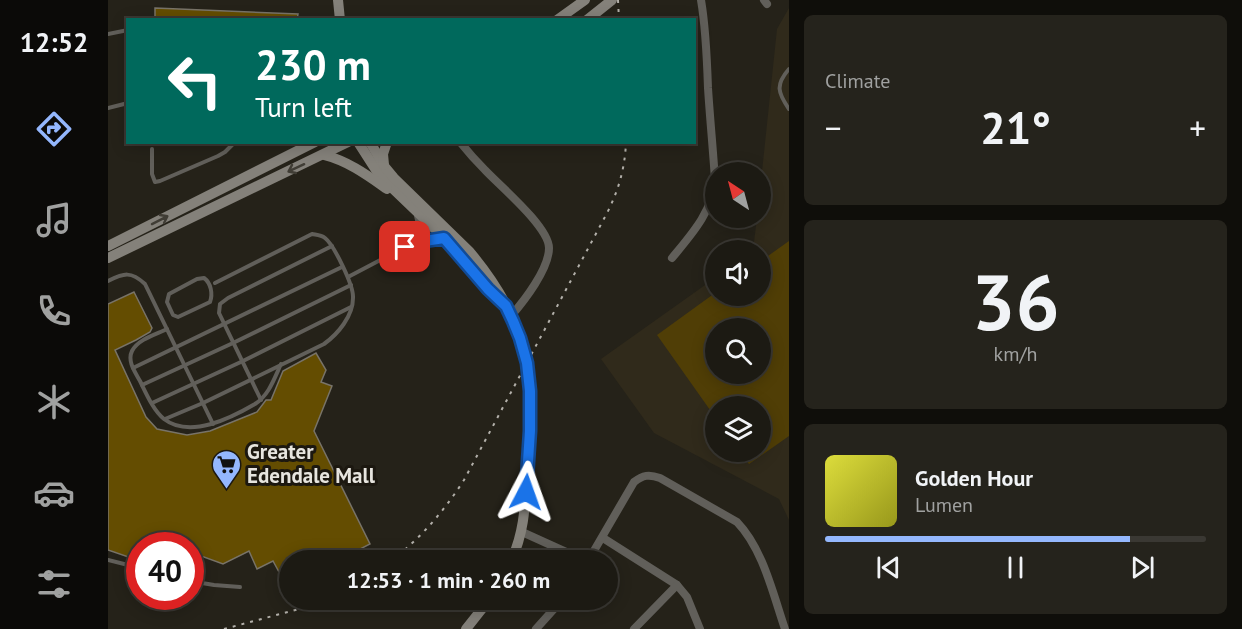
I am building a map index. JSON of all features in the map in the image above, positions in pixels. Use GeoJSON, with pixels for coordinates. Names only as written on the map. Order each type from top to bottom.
{"type":"FeatureCollection","features":[{"type":"Feature","properties":{"kind":"street"},"geometry":{"type":"LineString","coordinates":[[560,18],[585,0]]}},
{"type":"Feature","properties":{"kind":"street"},"geometry":{"type":"LineString","coordinates":[[590,18],[612,0]]}},
{"type":"Feature","properties":{"kind":"street"},"geometry":{"type":"LineString","coordinates":[[672,258],[702,219],[714,192],[706,26],[701,0]]}},
{"type":"Feature","properties":{"kind":"street"},"geometry":{"type":"LineString","coordinates":[[108,246],[311,144]]}},
{"type":"Feature","properties":{"kind":"street"},"geometry":{"type":"LineString","coordinates":[[108,258],[344,144]]}},
{"type":"Feature","properties":{"kind":"street"},"geometry":{"type":"LineString","coordinates":[[359,144],[376,170],[411,206]]}},
{"type":"Feature","properties":{"kind":"street"},"geometry":{"type":"LineString","coordinates":[[371,144],[384,166],[436,224],[444,238],[508,311]]}},
{"type":"Feature","properties":{"kind":"street"},"geometry":{"type":"LineString","coordinates":[[384,166],[386,144]]}},
{"type":"Feature","properties":{"kind":"street"},"geometry":{"type":"LineString","coordinates":[[462,144],[537,224],[549,245],[546,261],[524,301],[508,311]]}},
{"type":"Feature","properties":{"kind":"street"},"geometry":{"type":"LineString","coordinates":[[324,155],[349,164],[436,224],[469,251],[502,296],[524,351],[530,391],[530,431],[522,532],[515,550]]}},
{"type":"Feature","properties":{"kind":"street"},"geometry":{"type":"LineString","coordinates":[[595,550],[634,482],[645,475],[660,478],[737,522],[744,530],[761,560],[785,629]]}},
{"type":"Feature","properties":{"kind":"street"},"geometry":{"type":"LineString","coordinates":[[522,532],[562,550]]}},
{"type":"Feature","properties":{"kind":"street"},"geometry":{"type":"LineString","coordinates":[[603,538],[677,585],[687,597],[700,629]]}},
{"type":"Feature","properties":{"kind":"street"},"geometry":{"type":"LineString","coordinates":[[634,629],[677,585]]}},
{"type":"Feature","properties":{"kind":"street"},"geometry":{"type":"LineString","coordinates":[[466,629],[481,610]]}},
{"type":"Feature","properties":{"kind":"street"},"geometry":{"type":"LineString","coordinates":[[536,629],[553,610]]}},
{"type":"Feature","properties":{"kind":"lane"},"geometry":{"type":"LineString","coordinates":[[108,34],[126,30]]}},
{"type":"Feature","properties":{"kind":"lane"},"geometry":{"type":"LineString","coordinates":[[789,69],[782,76],[779,88],[789,109]]}},
{"type":"Feature","properties":{"kind":"lane"},"geometry":{"type":"LineString","coordinates":[[108,108],[126,104]]}},
{"type":"Feature","properties":{"kind":"lane"},"geometry":{"type":"LineString","coordinates":[[152,149],[152,174],[155,182],[218,156],[233,144]]}},
{"type":"Feature","properties":{"kind":"lane"},"geometry":{"type":"LineString","coordinates":[[411,206],[418,224],[413,242]]}},
{"type":"Feature","properties":{"kind":"lane"},"geometry":{"type":"LineString","coordinates":[[348,278],[413,242],[436,224]]}},
{"type":"Feature","properties":{"kind":"lane"},"geometry":{"type":"LineString","coordinates":[[165,419],[252,380],[324,344],[342,328],[352,307],[353,298],[348,278],[332,246],[321,235],[312,234],[215,283]]}},
{"type":"Feature","properties":{"kind":"lane"},"geometry":{"type":"LineString","coordinates":[[413,242],[444,238]]}},
{"type":"Feature","properties":{"kind":"lane"},"geometry":{"type":"LineString","coordinates":[[261,400],[219,313],[220,304],[332,246]]}},
{"type":"Feature","properties":{"kind":"lane"},"geometry":{"type":"LineString","coordinates":[[133,368],[342,267]]}},
{"type":"Feature","properties":{"kind":"lane"},"geometry":{"type":"LineString","coordinates":[[108,281],[126,274],[133,275],[140,279],[148,289],[213,424]]}},
{"type":"Feature","properties":{"kind":"lane"},"geometry":{"type":"LineString","coordinates":[[204,278],[209,283],[212,294],[210,302],[178,317],[173,315],[167,302],[169,294],[197,279],[204,278]]}},
{"type":"Feature","properties":{"kind":"lane"},"geometry":{"type":"LineString","coordinates":[[142,385],[351,285]]}},
{"type":"Feature","properties":{"kind":"lane"},"geometry":{"type":"LineString","coordinates":[[210,302],[219,308]]}},
{"type":"Feature","properties":{"kind":"lane"},"geometry":{"type":"LineString","coordinates":[[152,403],[352,307]]}},
{"type":"Feature","properties":{"kind":"lane"},"geometry":{"type":"LineString","coordinates":[[167,329],[139,343],[134,347],[130,356],[133,368],[152,403],[165,419],[178,426],[189,428],[213,424],[248,408],[261,400],[271,387],[281,364]]}},
{"type":"Feature","properties":{"kind":"lane"},"geometry":{"type":"LineString","coordinates":[[108,560],[126,564]]}},
{"type":"Feature","properties":{"kind":"lane"},"geometry":{"type":"LineString","coordinates":[[204,583],[240,587]]}},
{"type":"Feature","properties":{"kind":"shaded area"},"geometry":{"type":"Polygon","coordinates":[[[789,8],[789,520],[779,499],[709,462],[771,462],[771,396],[705,396],[705,460],[654,433],[601,359],[705,285],[705,306],[771,306],[771,240],[754,240],[756,228],[771,228],[771,162],[763,162],[777,29],[789,8]]]}},
{"type":"Feature","properties":{"kind":"shaded area"},"geometry":{"type":"Polygon","coordinates":[[[789,241],[789,436],[771,449],[771,396],[705,396],[705,403],[657,335],[705,300],[705,306],[771,306],[771,254],[789,241]]]}},
{"type":"Feature","properties":{"kind":"building"},"geometry":{"type":"Polygon","coordinates":[[[155,8],[298,14],[297,18],[155,18],[155,8]]]}},
{"type":"Feature","properties":{"kind":"building","name":"Greater Edendale Mall"},"geometry":{"type":"Polygon","coordinates":[[[134,292],[152,328],[150,332],[115,350],[146,417],[157,429],[187,435],[210,431],[257,412],[266,400],[271,400],[283,371],[316,353],[326,370],[321,382],[332,386],[314,431],[370,544],[358,550],[279,550],[279,572],[273,561],[257,569],[249,551],[223,564],[204,557],[204,532],[126,532],[126,556],[108,550],[108,304],[134,292]]]}},
{"type":"Feature","properties":{"kind":"railway"},"geometry":{"type":"LineString","coordinates":[[618,0],[619,18]]}},
{"type":"Feature","properties":{"kind":"railway"},"geometry":{"type":"LineString","coordinates":[[404,550],[431,524],[464,480],[610,206],[622,171],[626,144]]}},
{"type":"Feature","properties":{"kind":"railway"},"geometry":{"type":"LineString","coordinates":[[224,629],[295,610]]}},
{"type":"Feature","properties":{"kind":"place","name":"Greater Edendale Mall"},"geometry":{"type":"Point","coordinates":[226,490]}},
{"type":"Feature","properties":{"kind":"route"},"geometry":{"type":"LineString","coordinates":[[405,247],[425,240],[444,238],[488,289],[506,306],[520,338],[527,363],[530,431],[526,492]]}}]}
